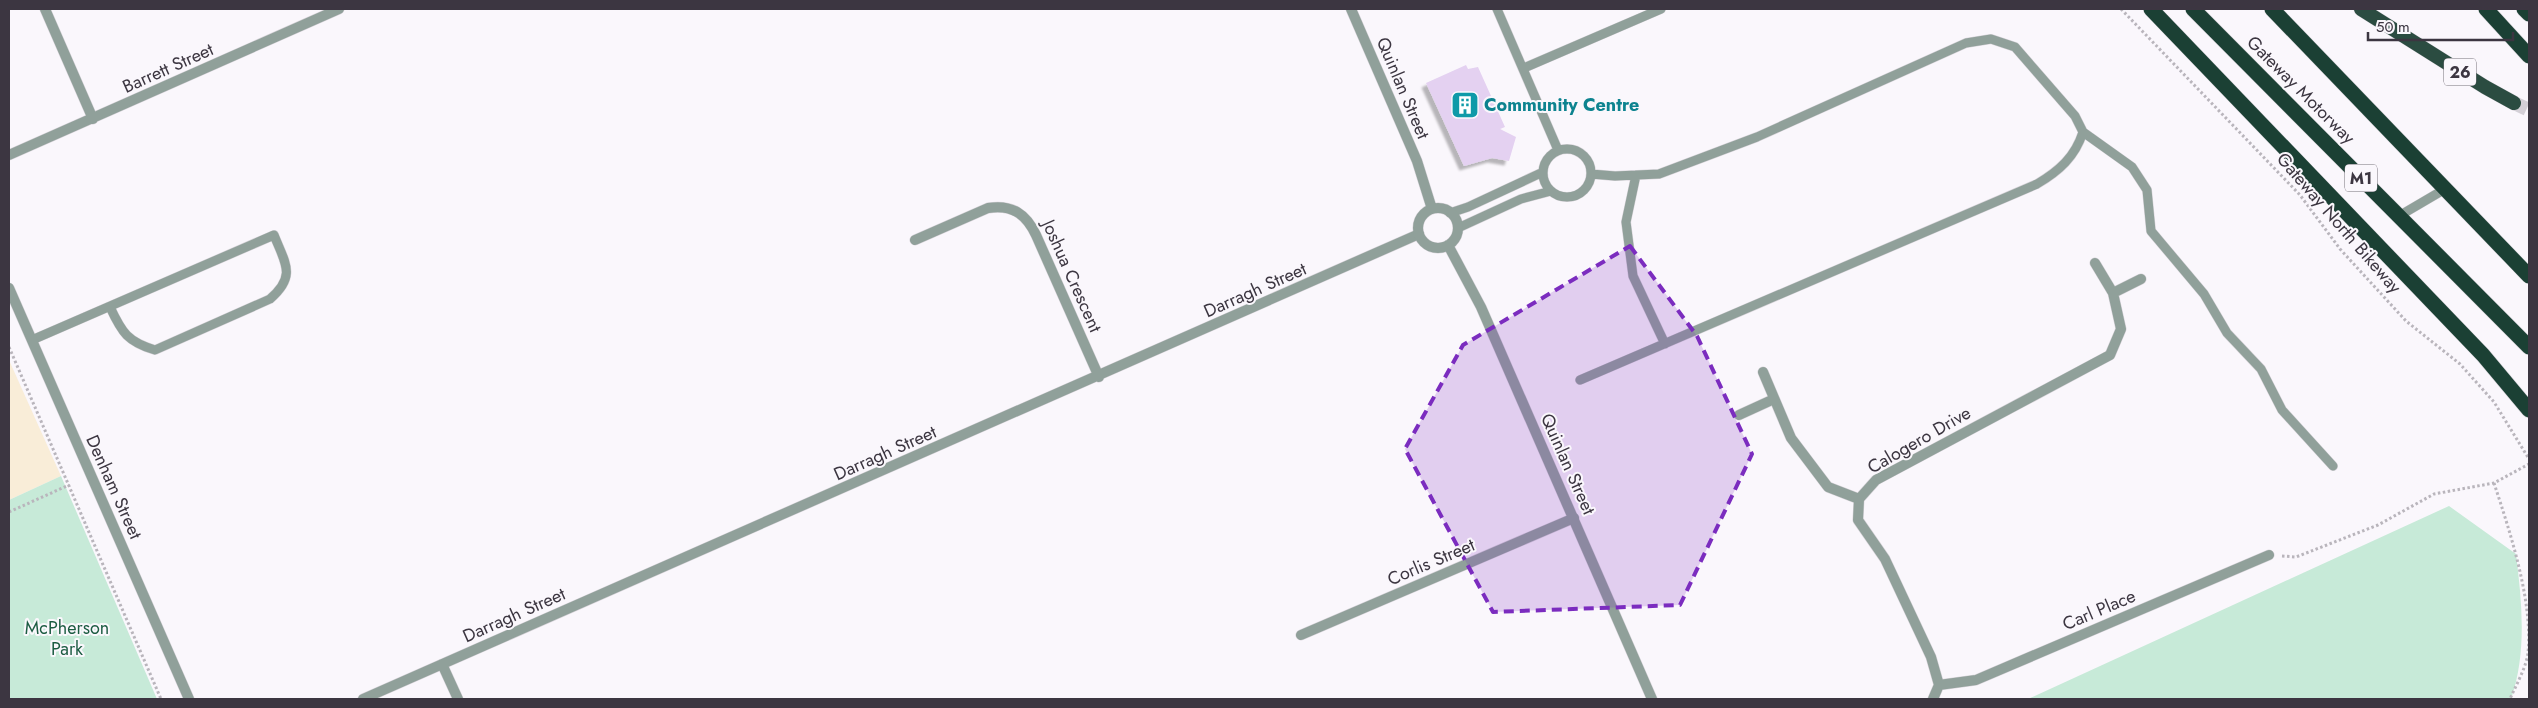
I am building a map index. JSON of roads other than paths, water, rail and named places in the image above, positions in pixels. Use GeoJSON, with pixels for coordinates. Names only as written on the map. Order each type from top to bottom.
{"type":"FeatureCollection","features":[{"type":"Feature","properties":{"kind":"highway"},"geometry":{"type":"LineString","coordinates":[[2151,9],[2483,355],[2529,410]]}},
{"type":"Feature","properties":{"kind":"highway","name":"Gateway Motorway"},"geometry":{"type":"LineString","coordinates":[[2193,9],[2529,347]]}},
{"type":"Feature","properties":{"kind":"highway","name":"Gateway Motorway"},"geometry":{"type":"LineString","coordinates":[[2272,9],[2529,276]]}},
{"type":"Feature","properties":{"kind":"highway","name":"26"},"geometry":{"type":"LineString","coordinates":[[2361,9],[2478,83],[2514,102]]}},
{"type":"Feature","properties":{"kind":"highway"},"geometry":{"type":"LineString","coordinates":[[2486,9],[2529,56]]}},
{"type":"Feature","properties":{"kind":"highway"},"geometry":{"type":"LineString","coordinates":[[2524,9],[2529,14]]}},
{"type":"Feature","properties":{"kind":"street"},"geometry":{"type":"LineString","coordinates":[[45,9],[93,119]]}},
{"type":"Feature","properties":{"kind":"street","name":"Barrett Street"},"geometry":{"type":"LineString","coordinates":[[9,155],[339,9]]}},
{"type":"Feature","properties":{"kind":"street","name":"Quinlan Street"},"geometry":{"type":"LineString","coordinates":[[1350,9],[1417,161],[1432,209]]}},
{"type":"Feature","properties":{"kind":"street","name":"Joshua Crescent"},"geometry":{"type":"LineString","coordinates":[[916,240],[988,208],[1000,206],[1021,212],[1030,221],[1099,377]]}},
{"type":"Feature","properties":{"kind":"street"},"geometry":{"type":"LineString","coordinates":[[1432,209],[1444,210],[1450,213],[1458,228],[1454,240],[1443,247],[1431,247],[1422,240],[1419,234],[1419,222],[1422,216],[1432,209]]}},
{"type":"Feature","properties":{"kind":"street","name":"Darragh Street"},"geometry":{"type":"LineString","coordinates":[[363,699],[1099,377],[1419,234]]}},
{"type":"Feature","properties":{"kind":"street","name":"Quinlan Street"},"geometry":{"type":"LineString","coordinates":[[1448,245],[1481,307],[1652,699]]}},
{"type":"Feature","properties":{"kind":"street","name":"Calogero Drive"},"geometry":{"type":"LineString","coordinates":[[1939,684],[1930,657],[1885,559],[1858,520],[1859,499],[1876,480],[2110,355],[2121,329],[2113,293],[2096,263]]}},
{"type":"Feature","properties":{"kind":"street"},"geometry":{"type":"LineString","coordinates":[[2113,293],[2141,279]]}},
{"type":"Feature","properties":{"kind":"street","name":"Denham Street"},"geometry":{"type":"LineString","coordinates":[[9,288],[189,699]]}},
{"type":"Feature","properties":{"kind":"street"},"geometry":{"type":"LineString","coordinates":[[1763,372],[1791,438],[1828,487],[1859,499]]}},
{"type":"Feature","properties":{"kind":"street"},"geometry":{"type":"LineString","coordinates":[[1739,415],[1774,399]]}},
{"type":"Feature","properties":{"kind":"street","name":"Corlis Street"},"geometry":{"type":"LineString","coordinates":[[1301,635],[1574,518]]}},
{"type":"Feature","properties":{"kind":"street","name":"Carl Place"},"geometry":{"type":"LineString","coordinates":[[1939,684],[1976,680],[2269,555]]}},
{"type":"Feature","properties":{"kind":"street"},"geometry":{"type":"LineString","coordinates":[[442,664],[458,699]]}},
{"type":"Feature","properties":{"kind":"street"},"geometry":{"type":"LineString","coordinates":[[1933,699],[1939,684]]}},
{"type":"Feature","properties":{"kind":"lane"},"geometry":{"type":"LineString","coordinates":[[1497,9],[1558,150]]}},
{"type":"Feature","properties":{"kind":"lane"},"geometry":{"type":"LineString","coordinates":[[1524,68],[1661,9]]}},
{"type":"Feature","properties":{"kind":"lane"},"geometry":{"type":"LineString","coordinates":[[1591,174],[1615,176],[1659,174],[1757,137],[1966,43],[1991,39],[2016,47],[2075,116],[2083,132],[2132,166],[2147,190],[2151,231],[2204,294],[2227,333],[2261,369],[2282,410],[2333,466]]}},
{"type":"Feature","properties":{"kind":"lane"},"geometry":{"type":"LineString","coordinates":[[1580,380],[2038,184],[2060,171],[2078,147],[2083,132]]}},
{"type":"Feature","properties":{"kind":"lane"},"geometry":{"type":"LineString","coordinates":[[1574,149],[1581,153],[1590,166],[1591,174],[1586,188],[1573,196],[1565,197],[1551,191],[1544,179],[1543,172],[1547,159],[1558,150],[1574,149]]}},
{"type":"Feature","properties":{"kind":"lane"},"geometry":{"type":"LineString","coordinates":[[1450,213],[1468,207],[1543,172]]}},
{"type":"Feature","properties":{"kind":"lane"},"geometry":{"type":"LineString","coordinates":[[1636,175],[1626,222],[1633,276],[1665,344]]}},
{"type":"Feature","properties":{"kind":"lane"},"geometry":{"type":"LineString","coordinates":[[2399,216],[2445,189]]}},
{"type":"Feature","properties":{"kind":"lane"},"geometry":{"type":"LineString","coordinates":[[1458,228],[1521,199],[1551,191]]}},
{"type":"Feature","properties":{"kind":"lane"},"geometry":{"type":"LineString","coordinates":[[32,340],[274,235],[284,261],[287,275],[283,288],[270,299],[155,350],[140,346],[129,338],[119,327],[110,307]]}},
{"type":"Feature","properties":{"kind":"tunnel"},"geometry":{"type":"LineString","coordinates":[[2514,103],[2529,110]]}},
{"type":"Feature","properties":{"kind":"place","name":"Community Centre"},"geometry":{"type":"Point","coordinates":[1465,105]}},
{"type":"Feature","properties":{"kind":"park label","name":"McPherson Park"},"geometry":{"type":"Point","coordinates":[67,638]}}]}
